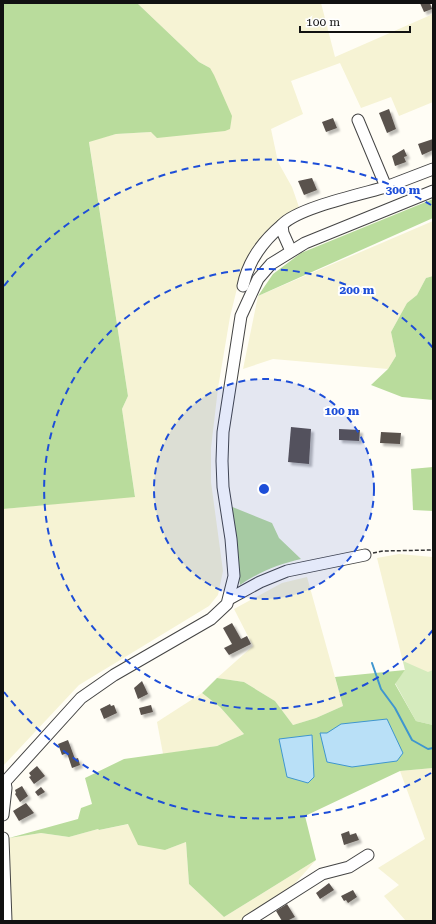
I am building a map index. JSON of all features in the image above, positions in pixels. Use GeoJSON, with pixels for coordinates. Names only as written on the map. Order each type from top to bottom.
{"type":"FeatureCollection","features":[{"type":"Feature","properties":{"kind":"street"},"geometry":{"type":"LineString","coordinates":[[358,120],[386,187]]}},
{"type":"Feature","properties":{"kind":"street"},"geometry":{"type":"LineString","coordinates":[[243,286],[251,262],[261,246],[286,221],[301,213],[386,187],[433,169]]}},
{"type":"Feature","properties":{"kind":"street"},"geometry":{"type":"LineString","coordinates":[[3,815],[6,788],[4,783],[81,698],[114,675],[210,619],[223,610],[229,599],[234,576],[234,568],[223,487],[222,461],[227,403],[241,316],[258,279],[271,264],[305,243],[433,190]]}},
{"type":"Feature","properties":{"kind":"street"},"geometry":{"type":"LineString","coordinates":[[282,225],[283,233],[291,251]]}},
{"type":"Feature","properties":{"kind":"street"},"geometry":{"type":"LineString","coordinates":[[229,599],[260,582],[287,572],[365,555]]}},
{"type":"Feature","properties":{"kind":"street"},"geometry":{"type":"LineString","coordinates":[[3,838],[6,921]]}},
{"type":"Feature","properties":{"kind":"street"},"geometry":{"type":"LineString","coordinates":[[248,921],[322,874],[349,867],[368,856]]}},
{"type":"Feature","properties":{"kind":"path"},"geometry":{"type":"LineString","coordinates":[[365,555],[383,551],[433,550]]}},
{"type":"Feature","properties":{"kind":"shaded area"},"geometry":{"type":"Polygon","coordinates":[[[137,3],[321,3],[335,57],[433,14],[433,102],[399,116],[391,97],[361,108],[340,63],[291,81],[303,114],[271,129],[278,162],[292,187],[299,207],[276,223],[258,242],[248,257],[241,272],[230,317],[218,388],[211,448],[211,482],[223,571],[218,595],[209,606],[79,685],[3,766],[3,509],[135,496],[122,409],[128,396],[89,141],[116,134],[151,132],[210,68],[199,62],[137,3]]]}},
{"type":"Feature","properties":{"kind":"shaded area"},"geometry":{"type":"Polygon","coordinates":[[[433,221],[433,276],[426,278],[417,295],[407,303],[391,332],[396,356],[388,369],[273,359],[243,369],[258,296],[433,221]]]}},
{"type":"Feature","properties":{"kind":"shaded area"},"geometry":{"type":"Polygon","coordinates":[[[399,554],[433,557],[433,725],[395,683],[405,670],[377,558],[399,554]]]}},
{"type":"Feature","properties":{"kind":"shaded area"},"geometry":{"type":"Polygon","coordinates":[[[307,577],[343,706],[316,718],[293,725],[275,701],[244,682],[217,678],[253,646],[234,609],[282,583],[307,577]]]}},
{"type":"Feature","properties":{"kind":"shaded area"},"geometry":{"type":"Polygon","coordinates":[[[202,693],[220,707],[244,734],[217,746],[163,754],[157,722],[202,693]]]}},
{"type":"Feature","properties":{"kind":"shaded area"},"geometry":{"type":"Polygon","coordinates":[[[433,768],[433,920],[406,921],[384,896],[399,885],[378,868],[425,839],[400,771],[433,768]]]}},
{"type":"Feature","properties":{"kind":"shaded area"},"geometry":{"type":"Polygon","coordinates":[[[129,824],[165,850],[186,842],[189,884],[224,917],[316,860],[281,899],[246,921],[11,921],[9,838],[41,833],[69,837],[98,829],[129,824]]]}},
{"type":"Feature","properties":{"kind":"green space"},"geometry":{"type":"Polygon","coordinates":[[[3,3],[137,3],[199,62],[210,68],[232,116],[230,129],[225,131],[157,138],[151,132],[116,134],[89,142],[128,396],[122,409],[135,497],[3,509],[3,3]]]}},
{"type":"Feature","properties":{"kind":"green space"},"geometry":{"type":"Polygon","coordinates":[[[433,199],[433,218],[258,296],[273,274],[301,253],[433,199]]]}},
{"type":"Feature","properties":{"kind":"green space"},"geometry":{"type":"Polygon","coordinates":[[[433,276],[433,400],[402,397],[371,385],[388,369],[396,356],[391,332],[407,303],[417,295],[426,278],[433,276]]]}},
{"type":"Feature","properties":{"kind":"green space"},"geometry":{"type":"Polygon","coordinates":[[[433,467],[433,511],[413,510],[411,469],[433,467]]]}},
{"type":"Feature","properties":{"kind":"green space"},"geometry":{"type":"Polygon","coordinates":[[[230,506],[272,523],[279,538],[301,559],[269,569],[240,585],[230,506]]]}},
{"type":"Feature","properties":{"kind":"green space"},"geometry":{"type":"Polygon","coordinates":[[[403,661],[428,672],[433,670],[433,725],[416,721],[395,683],[405,670],[403,661]]]}},
{"type":"Feature","properties":{"kind":"green space"},"geometry":{"type":"Polygon","coordinates":[[[405,670],[395,684],[416,721],[433,725],[433,768],[400,771],[305,816],[316,860],[224,917],[189,884],[186,842],[165,850],[138,845],[128,824],[98,829],[69,837],[41,833],[9,838],[78,819],[81,808],[92,804],[85,778],[124,759],[217,746],[244,734],[220,707],[202,693],[217,678],[244,682],[275,701],[293,725],[316,718],[343,706],[335,677],[405,670]]]}},
{"type":"Feature","properties":{"kind":"water"},"geometry":{"type":"Polygon","coordinates":[[[387,719],[403,753],[397,761],[352,767],[327,762],[320,733],[327,733],[341,724],[387,719]]]}},
{"type":"Feature","properties":{"kind":"water"},"geometry":{"type":"Polygon","coordinates":[[[312,735],[314,777],[308,783],[287,777],[279,739],[312,735]]]}},
{"type":"Feature","properties":{"kind":"building"},"geometry":{"type":"Polygon","coordinates":[[[420,3],[430,3],[432,9],[424,12],[420,3]]]}},
{"type":"Feature","properties":{"kind":"building"},"geometry":{"type":"Polygon","coordinates":[[[389,109],[396,129],[387,133],[379,113],[389,109]]]}},
{"type":"Feature","properties":{"kind":"building"},"geometry":{"type":"Polygon","coordinates":[[[333,118],[337,128],[326,132],[322,122],[333,118]]]}},
{"type":"Feature","properties":{"kind":"building"},"geometry":{"type":"Polygon","coordinates":[[[433,139],[433,150],[422,155],[418,144],[433,139]]]}},
{"type":"Feature","properties":{"kind":"building"},"geometry":{"type":"Polygon","coordinates":[[[404,149],[407,156],[404,157],[406,162],[395,166],[392,156],[404,149]]]}},
{"type":"Feature","properties":{"kind":"building"},"geometry":{"type":"Polygon","coordinates":[[[312,178],[317,190],[304,195],[298,181],[312,178]]]}},
{"type":"Feature","properties":{"kind":"building"},"geometry":{"type":"Polygon","coordinates":[[[291,427],[311,429],[309,464],[288,462],[291,427]]]}},
{"type":"Feature","properties":{"kind":"building"},"geometry":{"type":"Polygon","coordinates":[[[339,429],[360,430],[359,441],[339,440],[339,429]]]}},
{"type":"Feature","properties":{"kind":"building"},"geometry":{"type":"Polygon","coordinates":[[[381,432],[401,433],[400,444],[380,443],[381,432]]]}},
{"type":"Feature","properties":{"kind":"building"},"geometry":{"type":"Polygon","coordinates":[[[232,623],[241,639],[247,636],[251,644],[229,655],[224,648],[232,644],[223,628],[232,623]]]}},
{"type":"Feature","properties":{"kind":"building"},"geometry":{"type":"Polygon","coordinates":[[[142,681],[148,694],[138,699],[134,688],[142,681]]]}},
{"type":"Feature","properties":{"kind":"building"},"geometry":{"type":"Polygon","coordinates":[[[110,704],[111,706],[114,705],[117,713],[104,719],[100,709],[110,704]]]}},
{"type":"Feature","properties":{"kind":"building"},"geometry":{"type":"Polygon","coordinates":[[[151,705],[153,712],[141,715],[139,708],[151,705]]]}},
{"type":"Feature","properties":{"kind":"building"},"geometry":{"type":"Polygon","coordinates":[[[68,740],[75,759],[78,758],[80,765],[72,768],[67,753],[62,755],[58,744],[68,740]]]}},
{"type":"Feature","properties":{"kind":"building"},"geometry":{"type":"Polygon","coordinates":[[[37,766],[45,776],[34,784],[29,777],[31,776],[29,773],[37,766]]]}},
{"type":"Feature","properties":{"kind":"building"},"geometry":{"type":"Polygon","coordinates":[[[22,786],[28,796],[20,802],[15,794],[15,790],[22,786]]]}},
{"type":"Feature","properties":{"kind":"building"},"geometry":{"type":"Polygon","coordinates":[[[41,787],[45,792],[38,796],[35,792],[41,787]]]}},
{"type":"Feature","properties":{"kind":"building"},"geometry":{"type":"Polygon","coordinates":[[[26,803],[34,813],[19,821],[13,811],[26,803]]]}},
{"type":"Feature","properties":{"kind":"building"},"geometry":{"type":"Polygon","coordinates":[[[349,831],[350,835],[356,833],[359,840],[344,845],[341,834],[349,831]]]}},
{"type":"Feature","properties":{"kind":"building"},"geometry":{"type":"Polygon","coordinates":[[[329,883],[334,890],[320,899],[316,893],[329,883]]]}},
{"type":"Feature","properties":{"kind":"building"},"geometry":{"type":"Polygon","coordinates":[[[353,890],[357,897],[348,903],[346,900],[344,901],[341,896],[353,890]]]}},
{"type":"Feature","properties":{"kind":"building"},"geometry":{"type":"Polygon","coordinates":[[[287,904],[295,917],[287,921],[282,921],[276,911],[287,904]]]}},
{"type":"Feature","properties":{"kind":"waterway"},"geometry":{"type":"LineString","coordinates":[[372,663],[381,689],[395,708],[412,740],[428,749],[433,748]]}}]}
